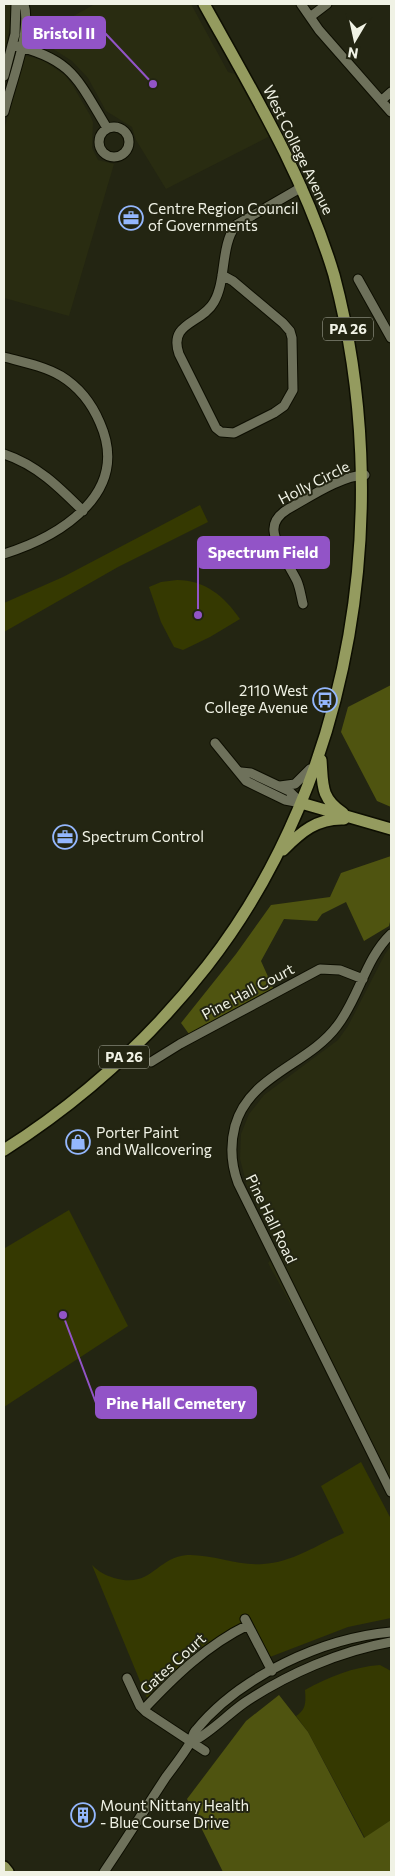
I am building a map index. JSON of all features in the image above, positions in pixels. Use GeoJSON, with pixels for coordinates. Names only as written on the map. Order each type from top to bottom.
{"type":"FeatureCollection","features":[{"type":"Feature","properties":{"kind":"main road","name":"West College Avenue"},"geometry":{"type":"LineString","coordinates":[[4,1150],[37,1129],[97,1082],[154,1027],[201,974],[260,888],[301,803],[321,752],[343,681],[360,588],[364,532],[365,475],[360,408],[349,332],[334,275],[314,214],[302,187],[274,130],[204,4]]}},
{"type":"Feature","properties":{"kind":"main road"},"geometry":{"type":"LineString","coordinates":[[321,752],[321,782],[327,798],[338,810],[356,819]]}},
{"type":"Feature","properties":{"kind":"main road"},"geometry":{"type":"LineString","coordinates":[[301,803],[391,829]]}},
{"type":"Feature","properties":{"kind":"main road"},"geometry":{"type":"LineString","coordinates":[[278,854],[300,833],[311,826],[332,820],[356,819]]}},
{"type":"Feature","properties":{"kind":"main road"},"geometry":{"type":"LineString","coordinates":[[4,1868],[8,1872]]}},
{"type":"Feature","properties":{"kind":"street"},"geometry":{"type":"LineString","coordinates":[[4,112],[17,46],[15,34],[16,4]]}},
{"type":"Feature","properties":{"kind":"street"},"geometry":{"type":"LineString","coordinates":[[4,76],[26,21],[24,4]]}},
{"type":"Feature","properties":{"kind":"street"},"geometry":{"type":"LineString","coordinates":[[301,4],[319,30],[391,112]]}},
{"type":"Feature","properties":{"kind":"street"},"geometry":{"type":"LineString","coordinates":[[310,17],[327,4]]}},
{"type":"Feature","properties":{"kind":"street"},"geometry":{"type":"LineString","coordinates":[[17,46],[47,55],[71,71],[81,83],[107,128]]}},
{"type":"Feature","properties":{"kind":"street"},"geometry":{"type":"LineString","coordinates":[[382,100],[391,92]]}},
{"type":"Feature","properties":{"kind":"street"},"geometry":{"type":"LineString","coordinates":[[222,275],[233,281],[286,326],[292,338],[294,386],[288,402],[274,413],[230,434],[221,432],[216,428],[179,354],[176,341],[180,331],[213,305],[218,293],[230,235],[236,225],[302,187]]}},
{"type":"Feature","properties":{"kind":"street"},"geometry":{"type":"LineString","coordinates":[[358,279],[391,338]]}},
{"type":"Feature","properties":{"kind":"street"},"geometry":{"type":"LineString","coordinates":[[4,357],[41,367],[61,376],[78,389],[96,413],[104,433],[107,462],[98,491],[83,511],[52,534],[4,554]]}},
{"type":"Feature","properties":{"kind":"street"},"geometry":{"type":"LineString","coordinates":[[4,454],[26,462],[43,474],[83,511]]}},
{"type":"Feature","properties":{"kind":"street","name":"Holly Circle"},"geometry":{"type":"LineString","coordinates":[[302,604],[298,583],[275,537],[276,521],[280,514],[296,504],[348,478],[356,475],[365,475]]}},
{"type":"Feature","properties":{"kind":"street"},"geometry":{"type":"LineString","coordinates":[[215,743],[246,781],[285,800],[301,803]]}},
{"type":"Feature","properties":{"kind":"street"},"geometry":{"type":"LineString","coordinates":[[278,786],[290,786],[300,780],[307,774],[321,752]]}},
{"type":"Feature","properties":{"kind":"street"},"geometry":{"type":"LineString","coordinates":[[240,772],[251,773],[289,791],[301,803]]}},
{"type":"Feature","properties":{"kind":"street","name":"Pine Hall Road"},"geometry":{"type":"LineString","coordinates":[[391,934],[378,950],[342,1019],[329,1035],[268,1080],[249,1098],[236,1123],[232,1140],[235,1174],[240,1188],[391,1492]]}},
{"type":"Feature","properties":{"kind":"street","name":"Pine Hall Court"},"geometry":{"type":"LineString","coordinates":[[151,1062],[320,969],[340,970],[363,979]]}},
{"type":"Feature","properties":{"kind":"street","name":"Gates Court"},"geometry":{"type":"LineString","coordinates":[[144,1709],[196,1658],[247,1622],[272,1671]]}},
{"type":"Feature","properties":{"kind":"street"},"geometry":{"type":"LineString","coordinates":[[104,1872],[165,1778],[192,1742],[194,1732],[216,1709],[239,1690],[272,1671],[334,1643],[364,1635],[391,1632]]}},
{"type":"Feature","properties":{"kind":"street"},"geometry":{"type":"LineString","coordinates":[[192,1742],[202,1737],[245,1702],[288,1678],[345,1654],[391,1642]]}},
{"type":"Feature","properties":{"kind":"street"},"geometry":{"type":"LineString","coordinates":[[127,1678],[140,1706],[205,1751]]}},
{"type":"Feature","properties":{"kind":"shaded area"},"geometry":{"type":"Polygon","coordinates":[[[4,4],[11,4],[11,6],[10,28],[4,52],[4,4]]]}},
{"type":"Feature","properties":{"kind":"shaded area"},"geometry":{"type":"Polygon","coordinates":[[[95,4],[191,4],[228,72],[235,74],[270,136],[166,189],[136,140],[132,127],[106,111],[88,78],[72,61],[50,47],[30,40],[95,4]]]}},
{"type":"Feature","properties":{"kind":"shaded area"},"geometry":{"type":"Polygon","coordinates":[[[25,56],[44,61],[65,75],[93,122],[92,148],[98,160],[114,164],[69,316],[4,298],[4,130],[25,56]]]}},
{"type":"Feature","properties":{"kind":"shaded area"},"geometry":{"type":"Polygon","coordinates":[[[391,946],[391,1492],[359,1429],[268,1263],[279,1250],[247,1186],[240,1159],[241,1134],[249,1114],[264,1095],[338,1040],[348,1026],[391,946]]]}},
{"type":"Feature","properties":{"kind":"green space"},"geometry":{"type":"Polygon","coordinates":[[[200,505],[208,522],[118,567],[4,632],[4,603],[63,577],[200,505]]]}},
{"type":"Feature","properties":{"kind":"green space"},"geometry":{"type":"Polygon","coordinates":[[[177,580],[205,586],[227,603],[240,619],[183,650],[174,647],[161,622],[149,587],[161,582],[177,580]]]}},
{"type":"Feature","properties":{"kind":"green space"},"geometry":{"type":"Polygon","coordinates":[[[391,685],[391,807],[377,801],[341,732],[348,707],[391,685]]]}},
{"type":"Feature","properties":{"kind":"green space"},"geometry":{"type":"Polygon","coordinates":[[[391,856],[391,918],[389,926],[364,941],[346,902],[322,914],[317,921],[284,919],[261,961],[274,990],[189,1034],[181,1023],[236,954],[271,905],[330,897],[341,873],[391,856]]]}},
{"type":"Feature","properties":{"kind":"green space"},"geometry":{"type":"Polygon","coordinates":[[[69,1210],[128,1326],[4,1407],[4,1247],[69,1210]]]}},
{"type":"Feature","properties":{"kind":"green space"},"geometry":{"type":"Polygon","coordinates":[[[361,1462],[391,1519],[391,1618],[348,1627],[270,1657],[250,1617],[244,1614],[240,1619],[242,1624],[203,1648],[147,1698],[92,1565],[108,1576],[127,1580],[145,1576],[167,1561],[187,1555],[206,1556],[254,1564],[273,1563],[294,1557],[344,1533],[321,1486],[361,1462]]]}},
{"type":"Feature","properties":{"kind":"green space"},"geometry":{"type":"Polygon","coordinates":[[[380,1665],[391,1671],[391,1820],[365,1838],[308,1732],[296,1716],[305,1705],[305,1690],[341,1673],[380,1665]]]}},
{"type":"Feature","properties":{"kind":"green space"},"geometry":{"type":"Polygon","coordinates":[[[279,1695],[308,1732],[364,1838],[391,1820],[391,1872],[223,1872],[187,1799],[246,1721],[279,1695]]]}},
{"type":"Feature","properties":{"kind":"place","name":"Bristol II"},"geometry":{"type":"Point","coordinates":[153,84]}},
{"type":"Feature","properties":{"kind":"place","name":"Centre Region Council of Governments"},"geometry":{"type":"Point","coordinates":[131,218]}},
{"type":"Feature","properties":{"kind":"place","name":"Spectrum Field"},"geometry":{"type":"Point","coordinates":[198,615]}},
{"type":"Feature","properties":{"kind":"place","name":"2110 West College Avenue"},"geometry":{"type":"Point","coordinates":[325,700]}},
{"type":"Feature","properties":{"kind":"place","name":"Spectrum Control"},"geometry":{"type":"Point","coordinates":[65,837]}},
{"type":"Feature","properties":{"kind":"place","name":"Porter Paint and Wallcovering"},"geometry":{"type":"Point","coordinates":[78,1142]}},
{"type":"Feature","properties":{"kind":"place","name":"Pine Hall Cemetery"},"geometry":{"type":"Point","coordinates":[63,1315]}},
{"type":"Feature","properties":{"kind":"place","name":"Mount Nittany Health - Blue Course Drive"},"geometry":{"type":"Point","coordinates":[83,1815]}}]}
